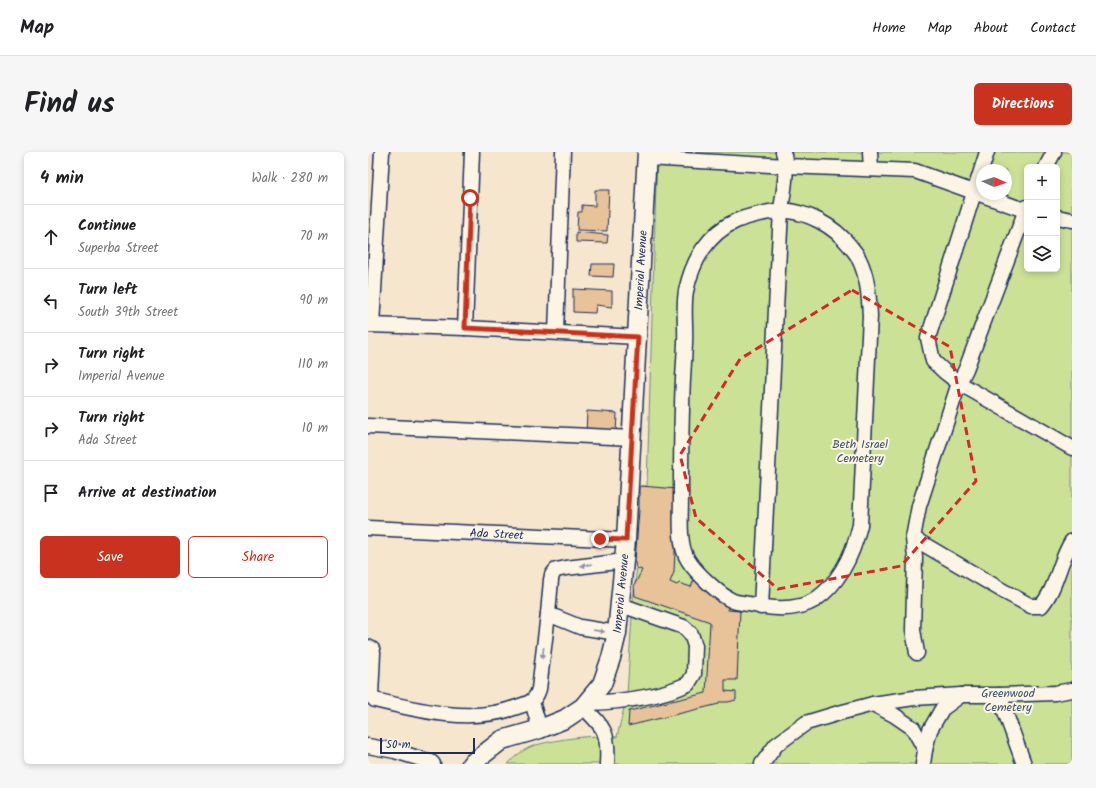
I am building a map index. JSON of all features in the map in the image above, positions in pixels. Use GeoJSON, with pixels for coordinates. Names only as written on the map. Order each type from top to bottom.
{"type":"FeatureCollection","features":[{"type":"Feature","properties":{"kind":"main road","name":"Imperial Avenue"},"geometry":{"type":"LineString","coordinates":[[471,764],[502,740],[540,729],[565,719],[585,705],[602,684],[611,658],[617,633],[621,605],[626,540],[633,438],[647,155]]}},
{"type":"Feature","properties":{"kind":"street"},"geometry":{"type":"LineString","coordinates":[[382,152],[370,325],[556,332],[638,337]]}},
{"type":"Feature","properties":{"kind":"street"},"geometry":{"type":"LineString","coordinates":[[465,328],[472,152]]}},
{"type":"Feature","properties":{"kind":"street"},"geometry":{"type":"LineString","coordinates":[[556,332],[563,152]]}},
{"type":"Feature","properties":{"kind":"street"},"geometry":{"type":"LineString","coordinates":[[761,607],[780,210],[786,166],[783,152]]}},
{"type":"Feature","properties":{"kind":"street"},"geometry":{"type":"LineString","coordinates":[[870,152],[871,169]]}},
{"type":"Feature","properties":{"kind":"street"},"geometry":{"type":"LineString","coordinates":[[986,152],[928,338],[933,361],[959,382],[1072,448]]}},
{"type":"Feature","properties":{"kind":"street"},"geometry":{"type":"LineString","coordinates":[[1048,164],[1054,152]]}},
{"type":"Feature","properties":{"kind":"street"},"geometry":{"type":"LineString","coordinates":[[647,155],[786,166],[915,171],[1024,209]]}},
{"type":"Feature","properties":{"kind":"street"},"geometry":{"type":"LineString","coordinates":[[780,210],[794,211],[814,218],[830,227],[846,242],[859,258],[866,278],[870,316],[861,517],[854,547],[843,571],[830,587],[814,600],[798,606],[780,609],[761,607],[733,601],[710,586],[687,560],[682,543],[682,409],[686,292],[690,278],[702,251],[712,238],[725,227],[739,219],[751,215],[780,210]]}},
{"type":"Feature","properties":{"kind":"street"},"geometry":{"type":"LineString","coordinates":[[917,653],[913,630],[915,558],[913,538],[919,506],[959,382],[966,369],[1024,215]]}},
{"type":"Feature","properties":{"kind":"street"},"geometry":{"type":"LineString","coordinates":[[1060,218],[1072,220]]}},
{"type":"Feature","properties":{"kind":"street"},"geometry":{"type":"LineString","coordinates":[[368,426],[633,438]]}},
{"type":"Feature","properties":{"kind":"street","name":"Ada Street"},"geometry":{"type":"LineString","coordinates":[[368,528],[626,540]]}},
{"type":"Feature","properties":{"kind":"street"},"geometry":{"type":"LineString","coordinates":[[913,538],[1005,592],[1032,606],[1041,606],[1047,599],[1067,549],[1072,541]]}},
{"type":"Feature","properties":{"kind":"street"},"geometry":{"type":"LineString","coordinates":[[368,647],[372,649],[373,653],[370,691],[374,700],[431,713],[457,715],[493,714],[532,702],[539,689],[552,575],[556,570],[624,560]]}},
{"type":"Feature","properties":{"kind":"street"},"geometry":{"type":"LineString","coordinates":[[585,705],[617,702],[676,690],[688,684],[694,674],[695,646],[691,634],[684,627],[621,605]]}},
{"type":"Feature","properties":{"kind":"street"},"geometry":{"type":"LineString","coordinates":[[548,614],[580,627],[617,633]]}},
{"type":"Feature","properties":{"kind":"street"},"geometry":{"type":"LineString","coordinates":[[762,764],[776,745],[806,723],[873,704],[914,698],[961,695],[1055,693],[1072,690]]}},
{"type":"Feature","properties":{"kind":"street"},"geometry":{"type":"LineString","coordinates":[[923,764],[930,730],[942,709],[961,695]]}},
{"type":"Feature","properties":{"kind":"street"},"geometry":{"type":"LineString","coordinates":[[999,695],[1024,764]]}},
{"type":"Feature","properties":{"kind":"street"},"geometry":{"type":"LineString","coordinates":[[532,702],[540,729]]}},
{"type":"Feature","properties":{"kind":"street"},"geometry":{"type":"LineString","coordinates":[[873,704],[894,715],[913,728],[925,750]]}},
{"type":"Feature","properties":{"kind":"street"},"geometry":{"type":"LineString","coordinates":[[585,705],[600,724],[606,735],[608,749],[607,764]]}},
{"type":"Feature","properties":{"kind":"street"},"geometry":{"type":"LineString","coordinates":[[368,746],[395,751],[431,762],[433,764]]}},
{"type":"Feature","properties":{"kind":"highlighted area"},"geometry":{"type":"Polygon","coordinates":[[[852,290],[950,347],[976,481],[901,566],[778,589],[696,518],[680,455],[740,359],[852,290]]]}},
{"type":"Feature","properties":{"kind":"green space","name":"Beth Israel Cemetery"},"geometry":{"type":"Polygon","coordinates":[[[657,152],[1072,152],[1072,764],[508,764],[520,753],[536,745],[576,738],[598,736],[617,737],[627,695],[633,600],[637,566],[641,486],[647,486],[657,152]]]}},
{"type":"Feature","properties":{"kind":"building"},"geometry":{"type":"Polygon","coordinates":[[[595,190],[609,190],[607,231],[577,230],[578,212],[582,212],[582,205],[595,206],[595,190]]]}},
{"type":"Feature","properties":{"kind":"building"},"geometry":{"type":"Polygon","coordinates":[[[576,232],[608,235],[607,243],[576,242],[576,232]]]}},
{"type":"Feature","properties":{"kind":"building"},"geometry":{"type":"Polygon","coordinates":[[[592,264],[614,264],[613,277],[591,276],[592,264]]]}},
{"type":"Feature","properties":{"kind":"building"},"geometry":{"type":"Polygon","coordinates":[[[573,289],[612,291],[612,307],[596,305],[595,313],[573,312],[573,289]]]}},
{"type":"Feature","properties":{"kind":"building"},"geometry":{"type":"Polygon","coordinates":[[[587,411],[617,413],[616,435],[586,434],[587,411]]]}},
{"type":"Feature","properties":{"kind":"building"},"geometry":{"type":"Polygon","coordinates":[[[640,486],[678,489],[674,572],[670,582],[677,585],[679,583],[691,587],[695,577],[728,599],[728,610],[740,611],[737,680],[725,680],[725,691],[736,692],[736,700],[719,702],[719,704],[628,726],[629,711],[706,693],[710,622],[635,596],[634,586],[642,570],[636,568],[635,562],[640,486]]]}},
{"type":"Feature","properties":{"kind":"route"},"geometry":{"type":"LineString","coordinates":[[470,198],[465,328],[638,337],[626,540],[600,539]]}},
{"type":"Feature","properties":{"kind":"park label","name":"Greenwood Cemetery"},"geometry":{"type":"Point","coordinates":[1008,700]}}]}
